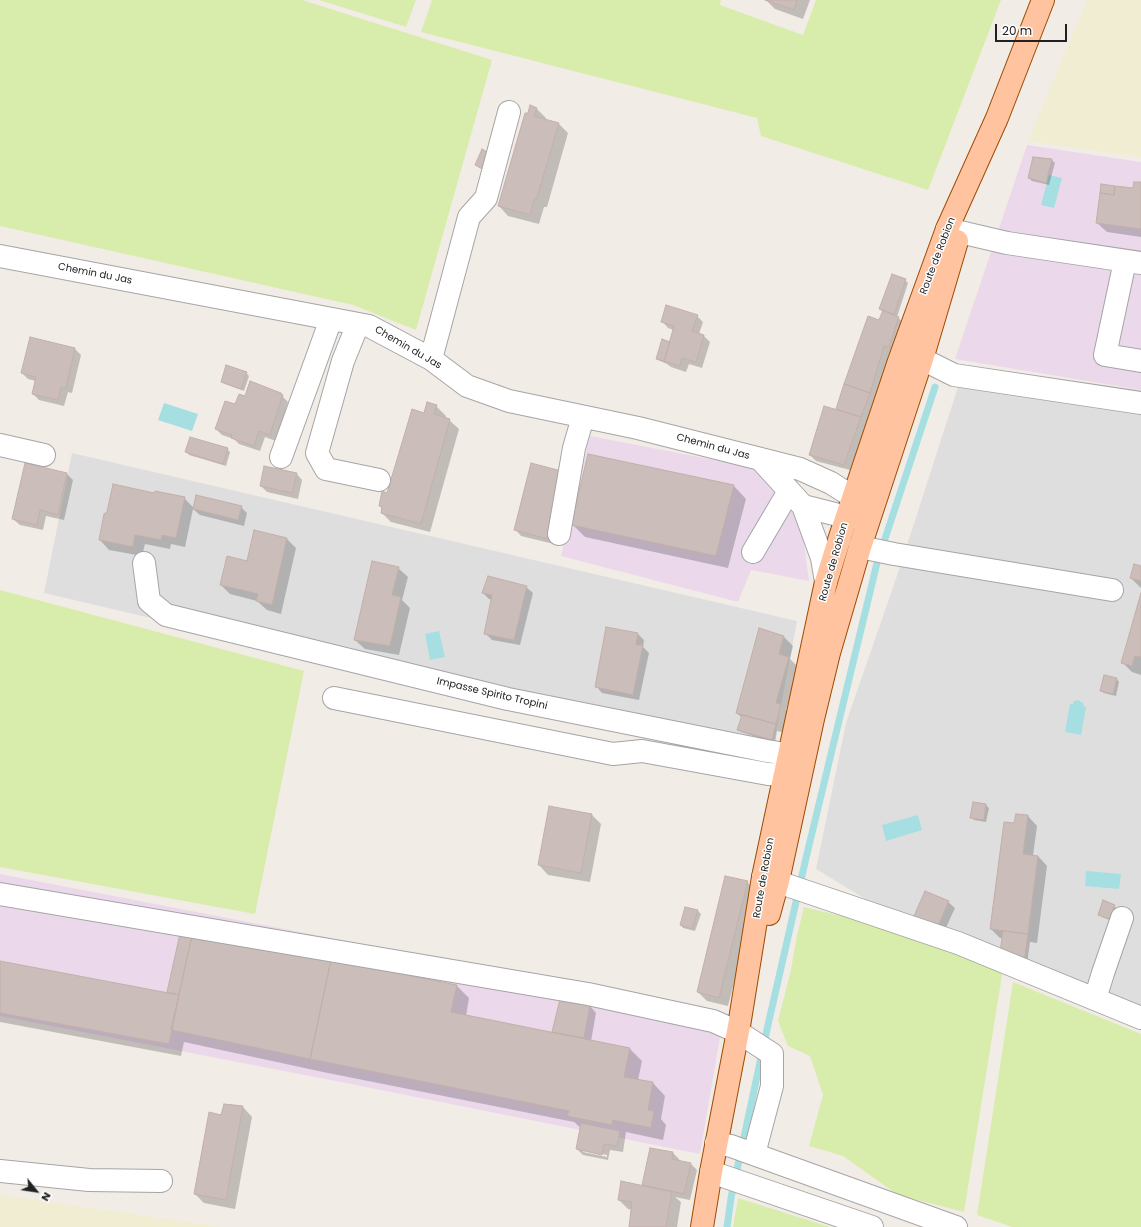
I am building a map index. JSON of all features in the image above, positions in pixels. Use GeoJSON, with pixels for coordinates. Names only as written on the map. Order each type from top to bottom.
{"type":"FeatureCollection","features":[{"type":"Feature","properties":{"kind":"main road","name":"Route de Robion"},"geometry":{"type":"LineString","coordinates":[[702,1227],[716,1143],[738,1029],[796,755],[826,582],[852,510],[913,353],[954,230],[1043,0]]}},
{"type":"Feature","properties":{"kind":"main road","name":"Route de Robion"},"geometry":{"type":"LineString","coordinates":[[770,879],[784,776],[796,755],[829,653],[860,547],[878,492],[913,353]]}},
{"type":"Feature","properties":{"kind":"street"},"geometry":{"type":"LineString","coordinates":[[431,359],[469,217],[486,198],[509,112]]}},
{"type":"Feature","properties":{"kind":"street"},"geometry":{"type":"LineString","coordinates":[[954,230],[1006,243],[1133,262],[1105,355],[1141,361]]}},
{"type":"Feature","properties":{"kind":"street","name":"Chemin du Jas"},"geometry":{"type":"LineString","coordinates":[[0,256],[369,326],[431,359],[467,386],[509,401],[638,428],[800,469],[831,483],[852,510]]}},
{"type":"Feature","properties":{"kind":"street"},"geometry":{"type":"LineString","coordinates":[[281,456],[331,319]]}},
{"type":"Feature","properties":{"kind":"street"},"geometry":{"type":"LineString","coordinates":[[358,324],[343,361],[317,453],[326,469],[379,480]]}},
{"type":"Feature","properties":{"kind":"street"},"geometry":{"type":"LineString","coordinates":[[913,353],[954,375],[1141,403]]}},
{"type":"Feature","properties":{"kind":"street"},"geometry":{"type":"LineString","coordinates":[[559,534],[574,448],[583,417]]}},
{"type":"Feature","properties":{"kind":"street"},"geometry":{"type":"LineString","coordinates":[[0,445],[44,455]]}},
{"type":"Feature","properties":{"kind":"street"},"geometry":{"type":"LineString","coordinates":[[761,460],[796,498],[822,558],[826,582]]}},
{"type":"Feature","properties":{"kind":"street"},"geometry":{"type":"LineString","coordinates":[[796,498],[852,510],[869,505],[878,492]]}},
{"type":"Feature","properties":{"kind":"street"},"geometry":{"type":"LineString","coordinates":[[753,552],[796,498]]}},
{"type":"Feature","properties":{"kind":"street"},"geometry":{"type":"LineString","coordinates":[[829,653],[828,622],[857,523],[852,510]]}},
{"type":"Feature","properties":{"kind":"street"},"geometry":{"type":"LineString","coordinates":[[860,547],[1112,590]]}},
{"type":"Feature","properties":{"kind":"street","name":"Impasse Spirito Tropini"},"geometry":{"type":"LineString","coordinates":[[144,563],[148,601],[166,615],[508,699],[766,752],[796,755]]}},
{"type":"Feature","properties":{"kind":"street"},"geometry":{"type":"LineString","coordinates":[[334,698],[614,754],[642,751],[784,776]]}},
{"type":"Feature","properties":{"kind":"street"},"geometry":{"type":"LineString","coordinates":[[770,879],[958,943],[1141,1018]]}},
{"type":"Feature","properties":{"kind":"street"},"geometry":{"type":"LineString","coordinates":[[0,894],[588,994],[713,1021],[738,1029],[772,1054],[772,1086],[754,1154]]}},
{"type":"Feature","properties":{"kind":"street"},"geometry":{"type":"LineString","coordinates":[[1095,999],[1122,918]]}},
{"type":"Feature","properties":{"kind":"street"},"geometry":{"type":"LineString","coordinates":[[716,1143],[731,1146],[754,1154],[956,1227]]}},
{"type":"Feature","properties":{"kind":"street"},"geometry":{"type":"LineString","coordinates":[[0,1171],[89,1180],[161,1181]]}},
{"type":"Feature","properties":{"kind":"street"},"geometry":{"type":"LineString","coordinates":[[711,1172],[872,1227]]}},
{"type":"Feature","properties":{"kind":"shaded area"},"geometry":{"type":"Polygon","coordinates":[[[1087,0],[1141,0],[1141,157],[1028,141],[1087,0]]]}},
{"type":"Feature","properties":{"kind":"shaded area"},"geometry":{"type":"Polygon","coordinates":[[[1027,145],[1141,162],[1141,390],[955,359],[1027,145]]]}},
{"type":"Feature","properties":{"kind":"shaded area"},"geometry":{"type":"Polygon","coordinates":[[[958,387],[1141,414],[1141,1008],[867,900],[816,869],[846,723],[900,567],[958,387]]]}},
{"type":"Feature","properties":{"kind":"shaded area"},"geometry":{"type":"Polygon","coordinates":[[[590,436],[756,468],[800,514],[809,581],[751,570],[738,602],[561,556],[590,436]]]}},
{"type":"Feature","properties":{"kind":"shaded area"},"geometry":{"type":"Polygon","coordinates":[[[72,453],[797,621],[770,763],[44,593],[72,453]]]}},
{"type":"Feature","properties":{"kind":"shaded area"},"geometry":{"type":"Polygon","coordinates":[[[0,874],[724,1014],[700,1154],[0,1016],[0,874]]]}},
{"type":"Feature","properties":{"kind":"shaded area"},"geometry":{"type":"Polygon","coordinates":[[[0,1195],[224,1227],[0,1227],[0,1195]]]}},
{"type":"Feature","properties":{"kind":"green space"},"geometry":{"type":"Polygon","coordinates":[[[0,0],[302,0],[492,60],[416,330],[353,305],[0,226],[0,0]]]}},
{"type":"Feature","properties":{"kind":"green space"},"geometry":{"type":"Polygon","coordinates":[[[319,0],[416,0],[406,27],[319,0]]]}},
{"type":"Feature","properties":{"kind":"green space"},"geometry":{"type":"Polygon","coordinates":[[[432,0],[721,0],[720,5],[803,35],[816,0],[1001,0],[928,190],[761,136],[757,118],[421,32],[432,0]]]}},
{"type":"Feature","properties":{"kind":"green space"},"geometry":{"type":"Polygon","coordinates":[[[0,590],[304,671],[255,914],[0,867],[0,590]]]}},
{"type":"Feature","properties":{"kind":"green space"},"geometry":{"type":"Polygon","coordinates":[[[804,907],[913,933],[1003,969],[964,1212],[898,1195],[843,1156],[809,1146],[823,1095],[810,1056],[788,1046],[778,1021],[791,970],[804,907]]]}},
{"type":"Feature","properties":{"kind":"green space"},"geometry":{"type":"Polygon","coordinates":[[[1013,982],[1141,1034],[1141,1227],[1012,1227],[977,1215],[1013,982]]]}},
{"type":"Feature","properties":{"kind":"green space"},"geometry":{"type":"Polygon","coordinates":[[[738,1198],[830,1227],[733,1227],[738,1198]]]}},
{"type":"Feature","properties":{"kind":"water"},"geometry":{"type":"Polygon","coordinates":[[[1049,175],[1062,178],[1054,208],[1041,205],[1049,175]]]}},
{"type":"Feature","properties":{"kind":"water"},"geometry":{"type":"Polygon","coordinates":[[[164,403],[198,414],[192,431],[158,420],[164,403]]]}},
{"type":"Feature","properties":{"kind":"water"},"geometry":{"type":"Polygon","coordinates":[[[439,631],[445,657],[430,660],[425,634],[439,631]]]}},
{"type":"Feature","properties":{"kind":"water"},"geometry":{"type":"Polygon","coordinates":[[[1078,700],[1086,707],[1081,735],[1065,732],[1070,704],[1073,704],[1074,701],[1078,700]]]}},
{"type":"Feature","properties":{"kind":"water"},"geometry":{"type":"Polygon","coordinates":[[[918,815],[922,830],[886,841],[882,825],[918,815]]]}},
{"type":"Feature","properties":{"kind":"water"},"geometry":{"type":"Polygon","coordinates":[[[1086,871],[1121,874],[1119,889],[1085,886],[1086,871]]]}},
{"type":"Feature","properties":{"kind":"building"},"geometry":{"type":"Polygon","coordinates":[[[765,0],[797,0],[794,10],[765,0]]]}},
{"type":"Feature","properties":{"kind":"building"},"geometry":{"type":"Polygon","coordinates":[[[530,105],[537,108],[534,116],[559,123],[537,198],[535,198],[530,215],[498,206],[525,113],[528,113],[530,105]]]}},
{"type":"Feature","properties":{"kind":"building"},"geometry":{"type":"Polygon","coordinates":[[[482,149],[495,157],[486,171],[475,165],[482,149]]]}},
{"type":"Feature","properties":{"kind":"building"},"geometry":{"type":"Polygon","coordinates":[[[1033,157],[1052,159],[1046,183],[1028,178],[1033,157]]]}},
{"type":"Feature","properties":{"kind":"building"},"geometry":{"type":"Polygon","coordinates":[[[1134,182],[1141,182],[1141,229],[1096,223],[1100,193],[1114,195],[1115,186],[1133,188],[1134,182]]]}},
{"type":"Feature","properties":{"kind":"building"},"geometry":{"type":"Polygon","coordinates":[[[1101,184],[1115,186],[1114,195],[1100,193],[1101,184]]]}},
{"type":"Feature","properties":{"kind":"building"},"geometry":{"type":"Polygon","coordinates":[[[892,274],[906,279],[894,315],[879,309],[892,274]]]}},
{"type":"Feature","properties":{"kind":"building"},"geometry":{"type":"Polygon","coordinates":[[[666,305],[698,315],[692,331],[704,335],[696,362],[682,358],[680,366],[664,361],[674,326],[661,322],[666,305]]]}},
{"type":"Feature","properties":{"kind":"building"},"geometry":{"type":"Polygon","coordinates":[[[883,310],[899,317],[889,347],[884,346],[870,393],[844,384],[868,316],[879,320],[883,310]]]}},
{"type":"Feature","properties":{"kind":"building"},"geometry":{"type":"Polygon","coordinates":[[[30,337],[75,348],[66,388],[61,387],[58,400],[32,394],[36,377],[21,373],[30,337]]]}},
{"type":"Feature","properties":{"kind":"building"},"geometry":{"type":"Polygon","coordinates":[[[662,339],[670,342],[664,361],[656,359],[662,339]]]}},
{"type":"Feature","properties":{"kind":"building"},"geometry":{"type":"Polygon","coordinates":[[[226,365],[247,372],[241,389],[221,382],[226,365]]]}},
{"type":"Feature","properties":{"kind":"building"},"geometry":{"type":"Polygon","coordinates":[[[250,381],[283,395],[270,435],[259,431],[254,446],[231,438],[232,435],[215,429],[225,401],[235,404],[239,394],[245,396],[250,381]]]}},
{"type":"Feature","properties":{"kind":"building"},"geometry":{"type":"Polygon","coordinates":[[[844,384],[870,393],[861,417],[836,409],[844,384]]]}},
{"type":"Feature","properties":{"kind":"building"},"geometry":{"type":"Polygon","coordinates":[[[427,402],[437,405],[434,414],[450,419],[421,524],[381,513],[382,507],[379,506],[382,491],[387,493],[412,409],[424,413],[427,402]]]}},
{"type":"Feature","properties":{"kind":"building"},"geometry":{"type":"Polygon","coordinates":[[[824,406],[861,417],[844,465],[809,455],[824,406]]]}},
{"type":"Feature","properties":{"kind":"building"},"geometry":{"type":"Polygon","coordinates":[[[190,437],[228,448],[223,464],[185,452],[190,437]]]}},
{"type":"Feature","properties":{"kind":"building"},"geometry":{"type":"Polygon","coordinates":[[[588,454],[734,485],[716,556],[571,525],[588,454]]]}},
{"type":"Feature","properties":{"kind":"building"},"geometry":{"type":"Polygon","coordinates":[[[25,463],[67,473],[58,515],[40,510],[37,525],[12,519],[25,463]]]}},
{"type":"Feature","properties":{"kind":"building"},"geometry":{"type":"Polygon","coordinates":[[[531,463],[565,472],[548,539],[514,530],[531,463]]]}},
{"type":"Feature","properties":{"kind":"building"},"geometry":{"type":"Polygon","coordinates":[[[264,466],[297,473],[292,493],[260,486],[264,466]]]}},
{"type":"Feature","properties":{"kind":"building"},"geometry":{"type":"Polygon","coordinates":[[[113,484],[154,493],[155,491],[185,497],[176,538],[162,535],[161,540],[135,535],[133,547],[99,540],[104,514],[107,512],[113,484]]]}},
{"type":"Feature","properties":{"kind":"building"},"geometry":{"type":"Polygon","coordinates":[[[196,495],[242,506],[238,520],[193,509],[196,495]]]}},
{"type":"Feature","properties":{"kind":"building"},"geometry":{"type":"Polygon","coordinates":[[[254,530],[287,538],[272,605],[256,601],[258,594],[220,585],[227,556],[247,561],[254,530]]]}},
{"type":"Feature","properties":{"kind":"building"},"geometry":{"type":"Polygon","coordinates":[[[372,561],[399,567],[392,595],[401,597],[390,646],[354,640],[372,561]]]}},
{"type":"Feature","properties":{"kind":"building"},"geometry":{"type":"Polygon","coordinates":[[[1134,564],[1141,566],[1141,581],[1130,578],[1134,564]]]}},
{"type":"Feature","properties":{"kind":"building"},"geometry":{"type":"Polygon","coordinates":[[[488,576],[527,586],[514,640],[484,634],[492,595],[482,593],[488,576]]]}},
{"type":"Feature","properties":{"kind":"building"},"geometry":{"type":"Polygon","coordinates":[[[1141,593],[1141,657],[1135,656],[1132,666],[1121,663],[1141,593]]]}},
{"type":"Feature","properties":{"kind":"building"},"geometry":{"type":"Polygon","coordinates":[[[606,627],[638,633],[636,645],[643,645],[633,695],[595,687],[606,627]]]}},
{"type":"Feature","properties":{"kind":"building"},"geometry":{"type":"Polygon","coordinates":[[[759,628],[784,636],[779,654],[789,657],[776,703],[781,704],[776,724],[736,713],[759,628]]]}},
{"type":"Feature","properties":{"kind":"building"},"geometry":{"type":"Polygon","coordinates":[[[1104,675],[1117,678],[1113,694],[1100,691],[1104,675]]]}},
{"type":"Feature","properties":{"kind":"building"},"geometry":{"type":"Polygon","coordinates":[[[742,715],[776,724],[772,740],[737,730],[742,715]]]}},
{"type":"Feature","properties":{"kind":"building"},"geometry":{"type":"Polygon","coordinates":[[[973,802],[986,804],[984,820],[970,818],[973,802]]]}},
{"type":"Feature","properties":{"kind":"building"},"geometry":{"type":"Polygon","coordinates":[[[549,806],[592,814],[581,873],[538,865],[549,806]]]}},
{"type":"Feature","properties":{"kind":"building"},"geometry":{"type":"Polygon","coordinates":[[[1016,814],[1028,815],[1023,854],[1038,856],[1028,934],[990,929],[1004,822],[1014,823],[1016,814]]]}},
{"type":"Feature","properties":{"kind":"building"},"geometry":{"type":"Polygon","coordinates":[[[725,876],[748,881],[719,998],[697,992],[725,876]]]}},
{"type":"Feature","properties":{"kind":"building"},"geometry":{"type":"Polygon","coordinates":[[[925,891],[949,901],[938,926],[914,916],[925,891]]]}},
{"type":"Feature","properties":{"kind":"building"},"geometry":{"type":"Polygon","coordinates":[[[1103,900],[1115,905],[1109,919],[1098,915],[1103,900]]]}},
{"type":"Feature","properties":{"kind":"building"},"geometry":{"type":"Polygon","coordinates":[[[685,907],[698,910],[692,929],[680,925],[685,907]]]}},
{"type":"Feature","properties":{"kind":"building"},"geometry":{"type":"Polygon","coordinates":[[[181,929],[193,931],[179,995],[167,992],[181,929]]]}},
{"type":"Feature","properties":{"kind":"building"},"geometry":{"type":"Polygon","coordinates":[[[193,931],[331,960],[310,1059],[171,1030],[193,931]]]}},
{"type":"Feature","properties":{"kind":"building"},"geometry":{"type":"Polygon","coordinates":[[[1003,931],[1028,934],[1024,962],[1000,952],[1003,931]]]}},
{"type":"Feature","properties":{"kind":"building"},"geometry":{"type":"Polygon","coordinates":[[[331,960],[457,985],[451,1012],[630,1048],[624,1077],[653,1082],[648,1110],[654,1111],[651,1128],[613,1120],[612,1125],[567,1116],[569,1111],[310,1059],[331,960]]]}},
{"type":"Feature","properties":{"kind":"building"},"geometry":{"type":"Polygon","coordinates":[[[0,961],[179,995],[169,1044],[0,1013],[0,961]]]}},
{"type":"Feature","properties":{"kind":"building"},"geometry":{"type":"Polygon","coordinates":[[[560,999],[590,1005],[584,1038],[552,1032],[560,999]]]}},
{"type":"Feature","properties":{"kind":"building"},"geometry":{"type":"Polygon","coordinates":[[[224,1104],[243,1106],[226,1200],[194,1194],[209,1112],[221,1115],[224,1104]]]}},
{"type":"Feature","properties":{"kind":"building"},"geometry":{"type":"Polygon","coordinates":[[[581,1123],[620,1131],[617,1146],[604,1144],[602,1155],[576,1149],[581,1123]]]}},
{"type":"Feature","properties":{"kind":"building"},"geometry":{"type":"Polygon","coordinates":[[[650,1148],[673,1152],[672,1159],[691,1163],[684,1194],[642,1185],[650,1148]]]}},
{"type":"Feature","properties":{"kind":"building"},"geometry":{"type":"Polygon","coordinates":[[[621,1181],[672,1192],[666,1227],[629,1227],[632,1202],[618,1200],[621,1181]]]}},
{"type":"Feature","properties":{"kind":"waterway"},"geometry":{"type":"LineString","coordinates":[[727,1227],[731,1198],[768,1025],[806,858],[877,563],[935,387]]}}]}
